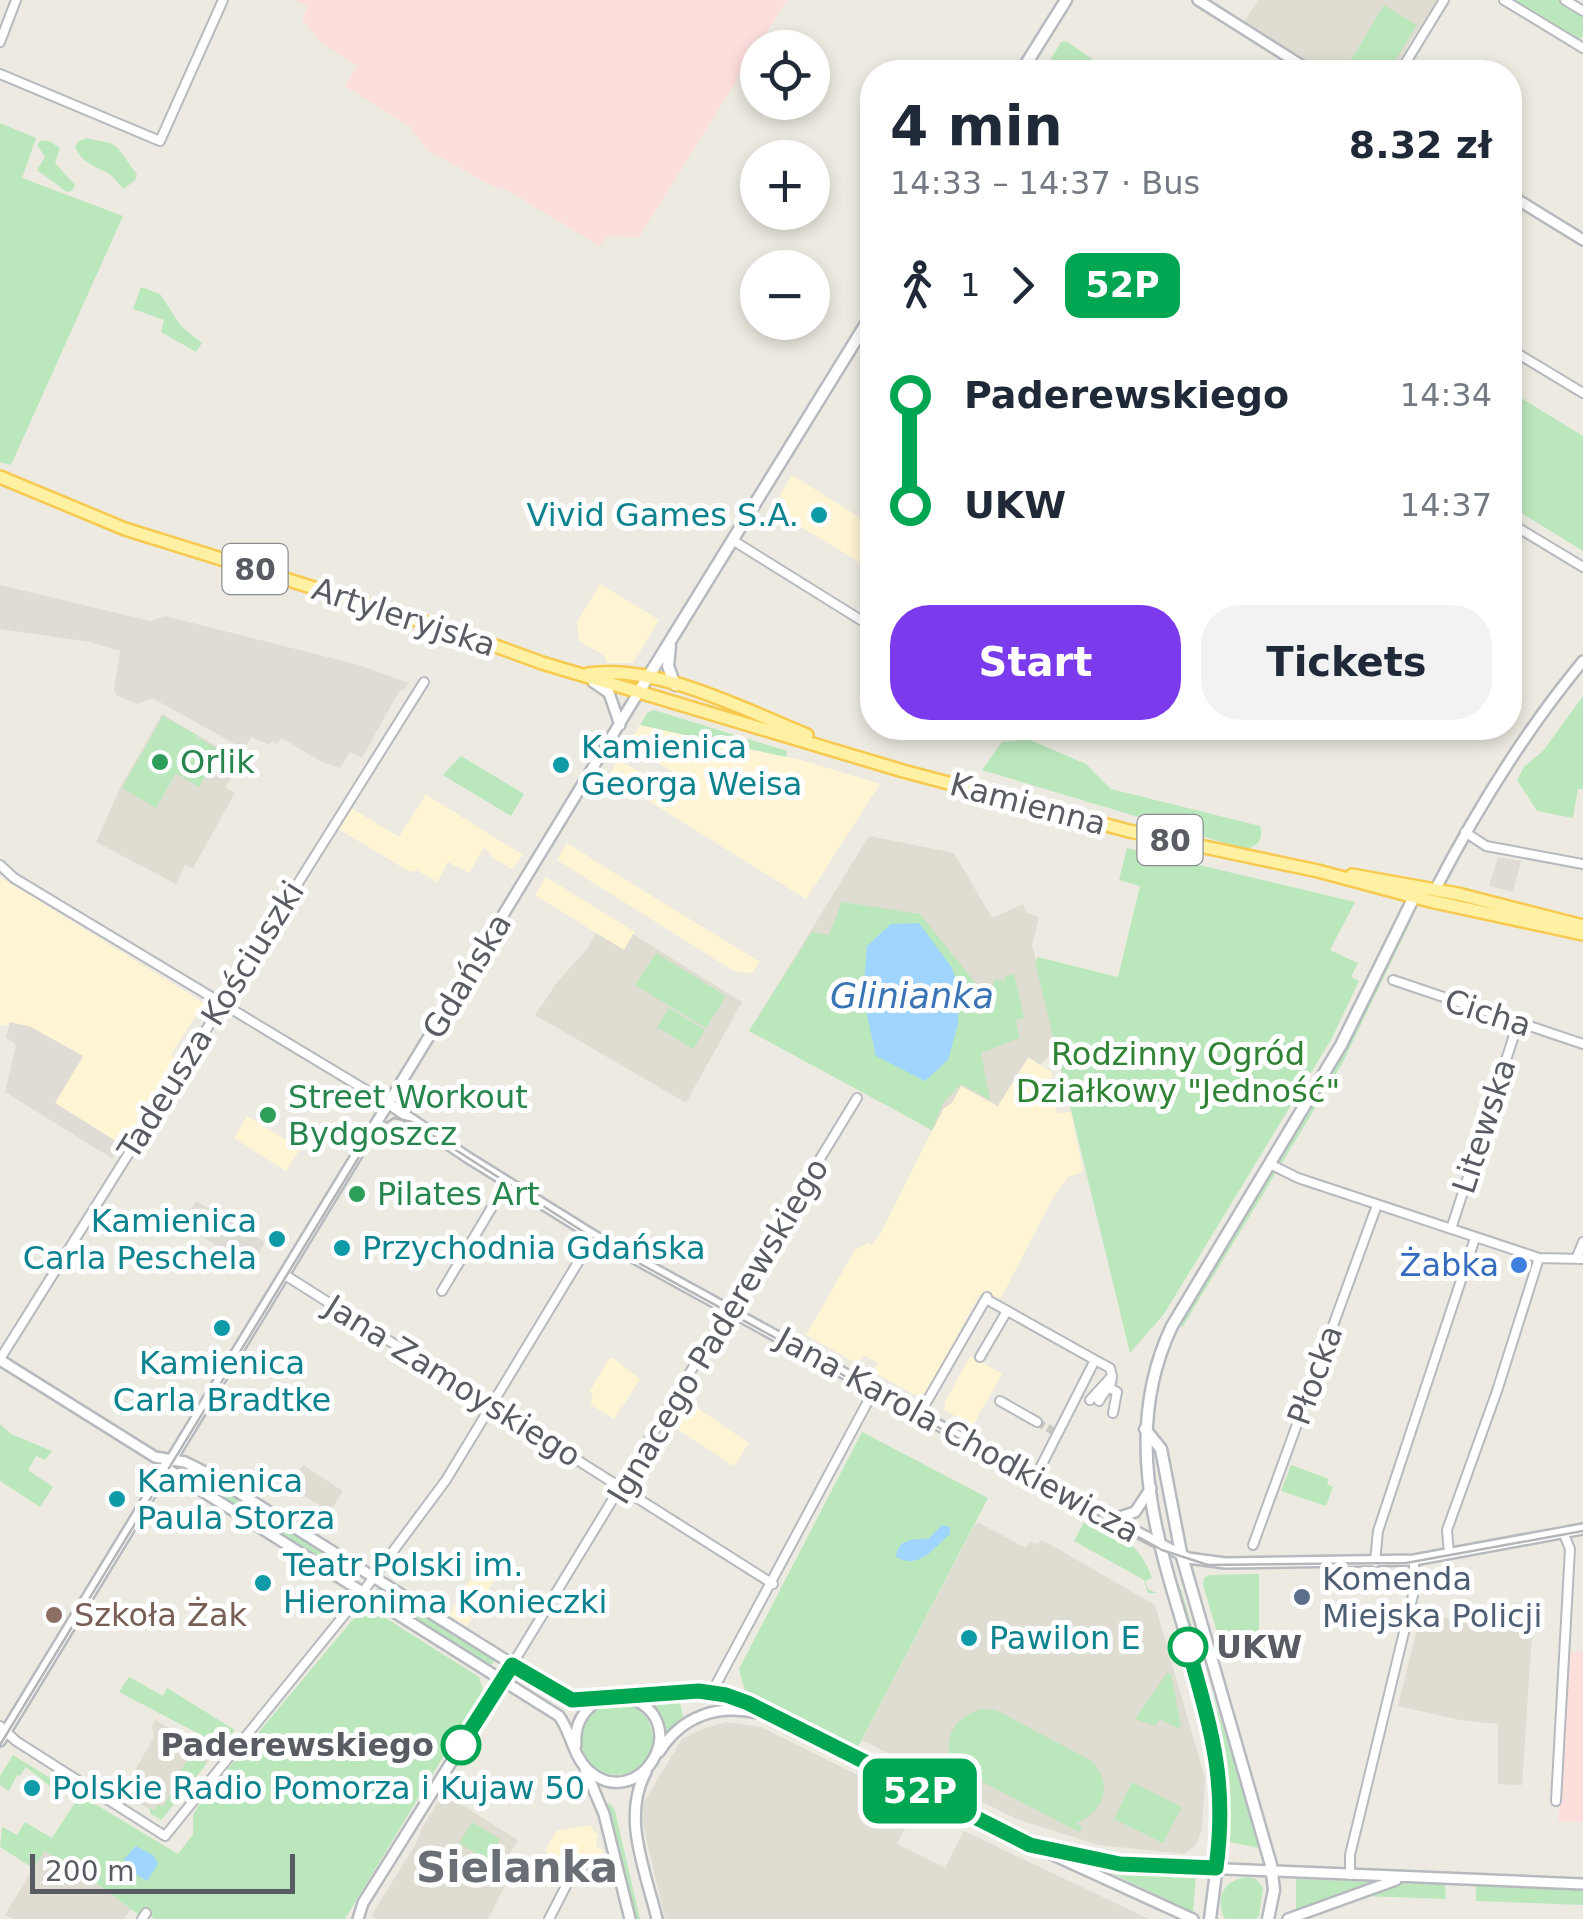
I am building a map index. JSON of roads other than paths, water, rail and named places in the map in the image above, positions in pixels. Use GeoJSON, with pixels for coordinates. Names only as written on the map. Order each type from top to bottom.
{"type":"FeatureCollection","features":[{"type":"Feature","properties":{"kind":"main road"},"geometry":{"type":"LineString","coordinates":[[1028,60],[1066,0]]}},
{"type":"Feature","properties":{"kind":"main road","name":"Gdańska"},"geometry":{"type":"LineString","coordinates":[[640,690],[860,334]]}},
{"type":"Feature","properties":{"kind":"main road","name":"Artyleryjska"},"geometry":{"type":"LineString","coordinates":[[0,477],[124,528],[582,675],[640,690]]}},
{"type":"Feature","properties":{"kind":"main road"},"geometry":{"type":"LineString","coordinates":[[670,646],[668,666],[675,685]]}},
{"type":"Feature","properties":{"kind":"main road","name":"Artyleryjska"},"geometry":{"type":"LineString","coordinates":[[582,675],[607,671],[650,675]]}},
{"type":"Feature","properties":{"kind":"main road","name":"Kamienna"},"geometry":{"type":"LineString","coordinates":[[650,675],[858,756]]}},
{"type":"Feature","properties":{"kind":"main road","name":"Kamienna"},"geometry":{"type":"LineString","coordinates":[[640,690],[1129,832],[1417,892]]}},
{"type":"Feature","properties":{"kind":"main road"},"geometry":{"type":"LineString","coordinates":[[1210,1919],[1222,1812],[1216,1751],[1161,1547],[1150,1488],[1145,1429],[1148,1397],[1163,1345],[1342,1044],[1417,892]]}},
{"type":"Feature","properties":{"kind":"main road","name":"80"},"geometry":{"type":"LineString","coordinates":[[1417,892],[1583,930]]}},
{"type":"Feature","properties":{"kind":"main road"},"geometry":{"type":"LineString","coordinates":[[1145,1429],[1160,1448],[1182,1556],[1272,1872],[1274,1900],[1268,1919]]}},
{"type":"Feature","properties":{"kind":"street"},"geometry":{"type":"LineString","coordinates":[[0,42],[16,0]]}},
{"type":"Feature","properties":{"kind":"street"},"geometry":{"type":"LineString","coordinates":[[0,74],[160,141],[224,0]]}},
{"type":"Feature","properties":{"kind":"street"},"geometry":{"type":"LineString","coordinates":[[1200,0],[1293,60]]}},
{"type":"Feature","properties":{"kind":"street"},"geometry":{"type":"LineString","coordinates":[[1407,60],[1444,0]]}},
{"type":"Feature","properties":{"kind":"street"},"geometry":{"type":"LineString","coordinates":[[1504,0],[1583,47]]}},
{"type":"Feature","properties":{"kind":"street"},"geometry":{"type":"LineString","coordinates":[[1565,0],[1583,11]]}},
{"type":"Feature","properties":{"kind":"street"},"geometry":{"type":"LineString","coordinates":[[1522,203],[1583,240]]}},
{"type":"Feature","properties":{"kind":"street"},"geometry":{"type":"LineString","coordinates":[[1522,356],[1583,393]]}},
{"type":"Feature","properties":{"kind":"street"},"geometry":{"type":"LineString","coordinates":[[1522,530],[1583,567]]}},
{"type":"Feature","properties":{"kind":"street"},"geometry":{"type":"LineString","coordinates":[[734,540],[860,619]]}},
{"type":"Feature","properties":{"kind":"street"},"geometry":{"type":"LineString","coordinates":[[1432,896],[1466,832],[1552,698],[1583,661]]}},
{"type":"Feature","properties":{"kind":"street"},"geometry":{"type":"LineString","coordinates":[[582,675],[609,694],[620,725]]}},
{"type":"Feature","properties":{"kind":"street","name":"Tadeusza Kościuszki"},"geometry":{"type":"LineString","coordinates":[[0,1360],[424,682]]}},
{"type":"Feature","properties":{"kind":"street","name":"Gdańska"},"geometry":{"type":"LineString","coordinates":[[0,1741],[3,1729],[169,1464],[640,690]]}},
{"type":"Feature","properties":{"kind":"street"},"geometry":{"type":"LineString","coordinates":[[1466,832],[1486,846],[1583,864]]}},
{"type":"Feature","properties":{"kind":"street"},"geometry":{"type":"LineString","coordinates":[[0,865],[14,878],[389,1104]]}},
{"type":"Feature","properties":{"kind":"street","name":"Cicha"},"geometry":{"type":"LineString","coordinates":[[1393,980],[1583,1044]]}},
{"type":"Feature","properties":{"kind":"street","name":"Litewska"},"geometry":{"type":"LineString","coordinates":[[1451,1229],[1518,1023]]}},
{"type":"Feature","properties":{"kind":"street","name":"Ignacego Paderewskiego"},"geometry":{"type":"LineString","coordinates":[[512,1665],[858,1098]]}},
{"type":"Feature","properties":{"kind":"street","name":"Jana Karola Chodkiewicza"},"geometry":{"type":"LineString","coordinates":[[389,1104],[594,1236],[1182,1556],[1225,1563],[1414,1560],[1583,1529]]}},
{"type":"Feature","properties":{"kind":"street"},"geometry":{"type":"LineString","coordinates":[[1270,1164],[1298,1178],[1538,1258],[1580,1260],[1583,1242]]}},
{"type":"Feature","properties":{"kind":"street"},"geometry":{"type":"LineString","coordinates":[[442,1291],[508,1182]]}},
{"type":"Feature","properties":{"kind":"street","name":"Płocka"},"geometry":{"type":"LineString","coordinates":[[1253,1546],[1377,1205]]}},
{"type":"Feature","properties":{"kind":"street"},"geometry":{"type":"LineString","coordinates":[[3,1729],[165,1836],[374,1578],[446,1480],[594,1236]]}},
{"type":"Feature","properties":{"kind":"street"},"geometry":{"type":"LineString","coordinates":[[1375,1562],[1378,1531],[1475,1238]]}},
{"type":"Feature","properties":{"kind":"street"},"geometry":{"type":"LineString","coordinates":[[1449,1554],[1447,1530],[1497,1391],[1538,1258]]}},
{"type":"Feature","properties":{"kind":"street"},"geometry":{"type":"LineString","coordinates":[[446,1260],[456,1267]]}},
{"type":"Feature","properties":{"kind":"street","name":"Jana Zamoyskiego"},"geometry":{"type":"LineString","coordinates":[[285,1274],[772,1584]]}},
{"type":"Feature","properties":{"kind":"street"},"geometry":{"type":"LineString","coordinates":[[920,1414],[987,1297],[1110,1368],[1112,1376],[1110,1388],[1095,1400],[1112,1376]]}},
{"type":"Feature","properties":{"kind":"street"},"geometry":{"type":"LineString","coordinates":[[980,1357],[1006,1311]]}},
{"type":"Feature","properties":{"kind":"street"},"geometry":{"type":"LineString","coordinates":[[0,1360],[169,1464],[362,1593],[562,1719],[600,1803],[630,1919]]}},
{"type":"Feature","properties":{"kind":"street"},"geometry":{"type":"LineString","coordinates":[[1035,1478],[1095,1360]]}},
{"type":"Feature","properties":{"kind":"street"},"geometry":{"type":"LineString","coordinates":[[1110,1388],[1117,1392],[1113,1413]]}},
{"type":"Feature","properties":{"kind":"street"},"geometry":{"type":"LineString","coordinates":[[712,1692],[874,1390]]}},
{"type":"Feature","properties":{"kind":"street"},"geometry":{"type":"LineString","coordinates":[[1000,1402],[1037,1422]]}},
{"type":"Feature","properties":{"kind":"street"},"geometry":{"type":"LineString","coordinates":[[169,1464],[185,1462],[209,1474],[568,1699],[712,1692],[735,1698],[1030,1845],[1193,1919]]}},
{"type":"Feature","properties":{"kind":"street"},"geometry":{"type":"LineString","coordinates":[[1110,1519],[1136,1512],[1150,1488]]}},
{"type":"Feature","properties":{"kind":"street"},"geometry":{"type":"LineString","coordinates":[[1556,1800],[1570,1549],[1563,1532]]}},
{"type":"Feature","properties":{"kind":"street"},"geometry":{"type":"LineString","coordinates":[[1350,1874],[1357,1826],[1414,1591],[1414,1560]]}},
{"type":"Feature","properties":{"kind":"street"},"geometry":{"type":"LineString","coordinates":[[358,1919],[363,1903],[512,1665]]}},
{"type":"Feature","properties":{"kind":"street"},"geometry":{"type":"LineString","coordinates":[[582,1764],[612,1781],[633,1778],[652,1763],[660,1738],[656,1722],[646,1706],[624,1696]]}},
{"type":"Feature","properties":{"kind":"street"},"geometry":{"type":"LineString","coordinates":[[576,1750],[578,1723],[587,1709],[601,1699]]}},
{"type":"Feature","properties":{"kind":"street"},"geometry":{"type":"LineString","coordinates":[[657,1919],[634,1812],[637,1792],[652,1763],[672,1734],[699,1716],[739,1709],[768,1715]]}},
{"type":"Feature","properties":{"kind":"street"},"geometry":{"type":"LineString","coordinates":[[1030,1845],[1120,1864],[1583,1884]]}},
{"type":"Feature","properties":{"kind":"street"},"geometry":{"type":"LineString","coordinates":[[548,1919],[569,1880],[616,1866]]}},
{"type":"Feature","properties":{"kind":"street"},"geometry":{"type":"LineString","coordinates":[[1288,1919],[1408,1877]]}},
{"type":"Feature","properties":{"kind":"water","name":"Glinianka"},"geometry":{"type":"Polygon","coordinates":[[[919,923],[952,968],[959,987],[958,1024],[948,1060],[925,1081],[876,1056],[863,997],[867,946],[891,924],[919,923]]]}},
{"type":"Feature","properties":{"kind":"water"},"geometry":{"type":"Polygon","coordinates":[[[942,1525],[950,1527],[950,1534],[926,1556],[913,1561],[896,1557],[903,1543],[928,1539],[942,1525]]]}},
{"type":"Feature","properties":{"kind":"water"},"geometry":{"type":"Polygon","coordinates":[[[136,1846],[154,1856],[158,1864],[147,1881],[125,1863],[124,1859],[136,1846]]]}},
{"type":"Feature","properties":{"kind":"tunnel"},"geometry":{"type":"LineString","coordinates":[[1037,1422],[1055,1432]]}},
{"type":"Feature","properties":{"kind":"tram line"},"geometry":{"type":"LineString","coordinates":[[0,1745],[376,1129],[394,1118],[412,1122],[593,1238],[1162,1550],[1208,1565],[1406,1563],[1583,1531]]}},
{"type":"Feature","properties":{"kind":"place","name":"Vivid Games S.A."},"geometry":{"type":"Point","coordinates":[819,515]}},
{"type":"Feature","properties":{"kind":"place","name":"Orlik"},"geometry":{"type":"Point","coordinates":[160,762]}},
{"type":"Feature","properties":{"kind":"place","name":"Kamienica Georga Weisa"},"geometry":{"type":"Point","coordinates":[561,765]}},
{"type":"Feature","properties":{"kind":"place","name":"Street Workout Bydgoszcz"},"geometry":{"type":"Point","coordinates":[268,1115]}},
{"type":"Feature","properties":{"kind":"place","name":"Pilates Art"},"geometry":{"type":"Point","coordinates":[357,1194]}},
{"type":"Feature","properties":{"kind":"place","name":"Kamienica Carla Peschela"},"geometry":{"type":"Point","coordinates":[277,1239]}},
{"type":"Feature","properties":{"kind":"place","name":"Przychodnia Gdańska"},"geometry":{"type":"Point","coordinates":[342,1248]}},
{"type":"Feature","properties":{"kind":"place","name":"Żabka"},"geometry":{"type":"Point","coordinates":[1519,1265]}},
{"type":"Feature","properties":{"kind":"place","name":"Kamienica Carla Bradtke"},"geometry":{"type":"Point","coordinates":[222,1328]}},
{"type":"Feature","properties":{"kind":"place","name":"Kamienica Paula Storza"},"geometry":{"type":"Point","coordinates":[117,1499]}},
{"type":"Feature","properties":{"kind":"place","name":"Teatr Polski im. Hieronima Konieczki"},"geometry":{"type":"Point","coordinates":[263,1583]}},
{"type":"Feature","properties":{"kind":"place","name":"Komenda Miejska Policji"},"geometry":{"type":"Point","coordinates":[1302,1597]}},
{"type":"Feature","properties":{"kind":"place","name":"Szkoła Żak"},"geometry":{"type":"Point","coordinates":[54,1615]}},
{"type":"Feature","properties":{"kind":"place","name":"Pawilon E"},"geometry":{"type":"Point","coordinates":[969,1638]}},
{"type":"Feature","properties":{"kind":"place","name":"UKW"},"geometry":{"type":"Point","coordinates":[1188,1647]}},
{"type":"Feature","properties":{"kind":"place","name":"Paderewskiego"},"geometry":{"type":"Point","coordinates":[461,1745]}},
{"type":"Feature","properties":{"kind":"place","name":"Polskie Radio Pomorza i Kujaw 50"},"geometry":{"type":"Point","coordinates":[32,1788]}},
{"type":"Feature","properties":{"kind":"district","name":"Sielanka"},"geometry":{"type":"Point","coordinates":[517,1867]}},
{"type":"Feature","properties":{"kind":"park label","name":"Rodzinny Ogród Działkowy \"Jedność\""},"geometry":{"type":"Point","coordinates":[1178,1072]}}]}
